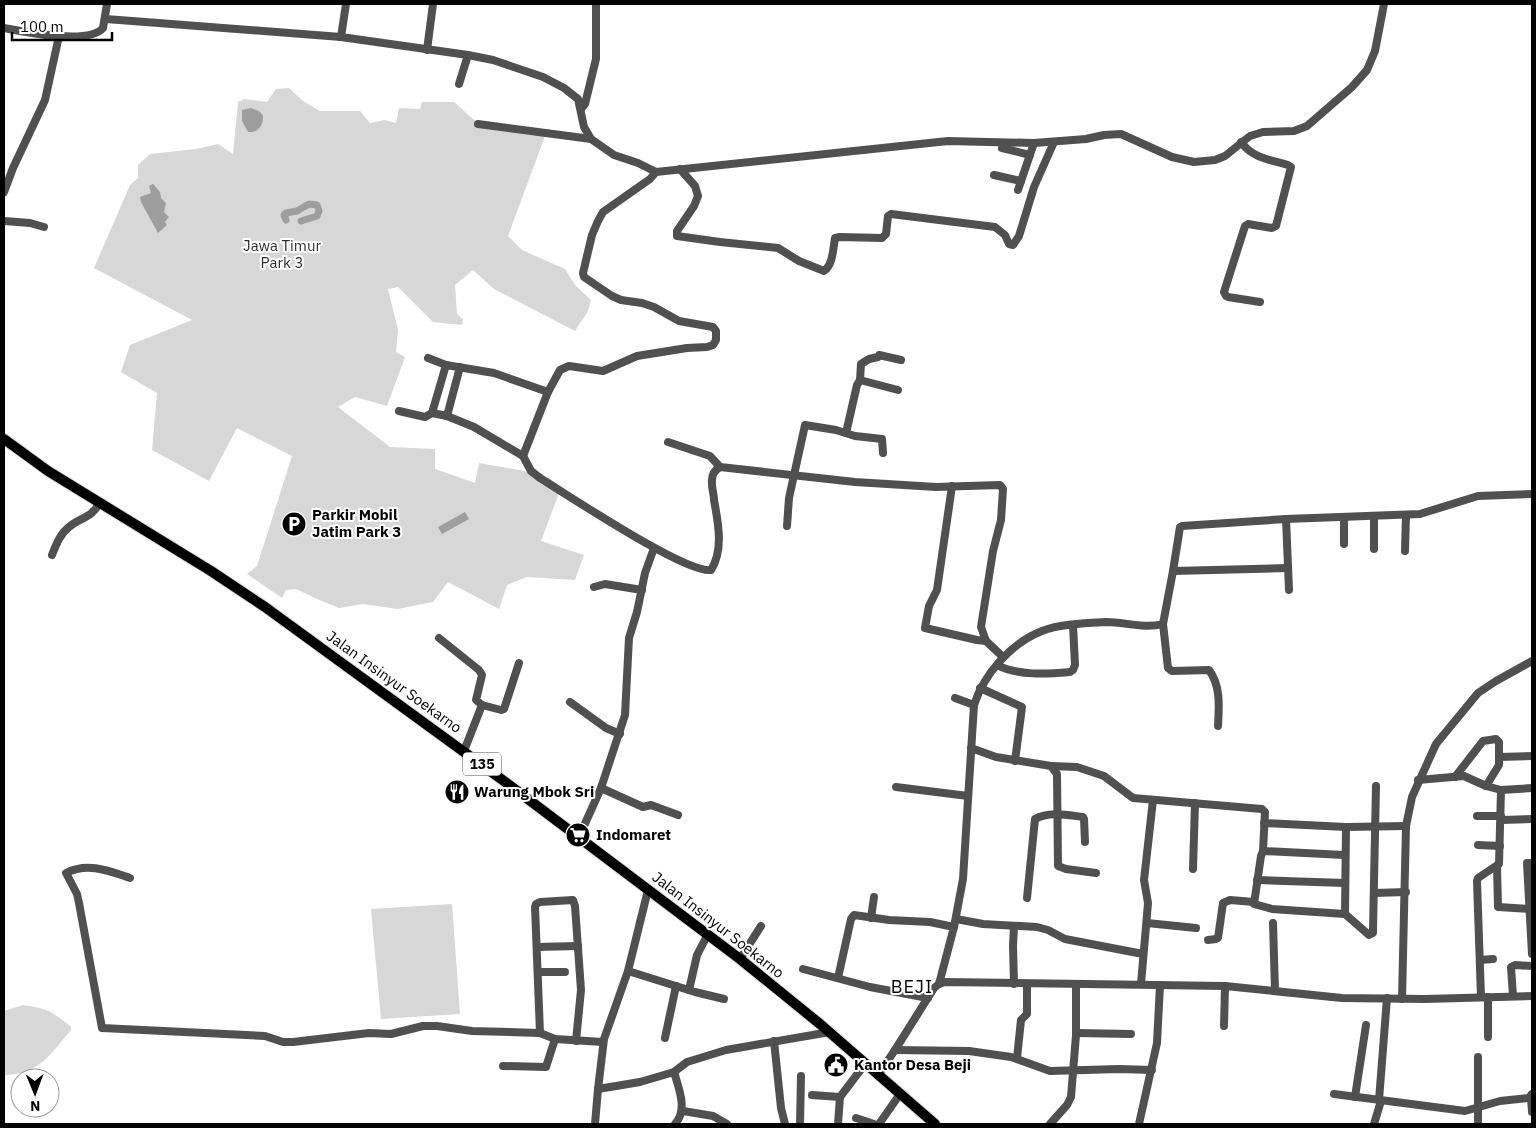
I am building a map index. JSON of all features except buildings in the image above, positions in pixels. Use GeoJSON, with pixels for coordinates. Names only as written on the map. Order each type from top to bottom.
{"type":"FeatureCollection","features":[{"type":"Feature","properties":{"kind":"main road","name":"Jalan Insinyur Soekarno"},"geometry":{"type":"LineString","coordinates":[[4,439],[48,471],[211,571],[265,607],[464,751],[740,959],[830,1032],[935,1124]]}},
{"type":"Feature","properties":{"kind":"street"},"geometry":{"type":"LineString","coordinates":[[4,28],[59,36],[95,35],[103,28],[108,4]]}},
{"type":"Feature","properties":{"kind":"street"},"geometry":{"type":"LineString","coordinates":[[341,37],[346,4]]}},
{"type":"Feature","properties":{"kind":"street"},"geometry":{"type":"LineString","coordinates":[[426,50],[434,4]]}},
{"type":"Feature","properties":{"kind":"street"},"geometry":{"type":"LineString","coordinates":[[581,109],[585,104],[596,60],[596,4]]}},
{"type":"Feature","properties":{"kind":"street"},"geometry":{"type":"LineString","coordinates":[[106,19],[341,37],[493,60],[553,81],[574,95],[580,103],[584,127],[591,139],[614,156],[638,163],[656,172],[948,141],[1034,143],[1121,134],[1172,157],[1194,162],[1215,160],[1225,156],[1250,136],[1263,132],[1294,131],[1307,126],[1352,88],[1367,70],[1375,50],[1384,4]]}},
{"type":"Feature","properties":{"kind":"street"},"geometry":{"type":"LineString","coordinates":[[4,192],[13,168],[45,100],[59,36]]}},
{"type":"Feature","properties":{"kind":"street"},"geometry":{"type":"LineString","coordinates":[[460,84],[468,55]]}},
{"type":"Feature","properties":{"kind":"street"},"geometry":{"type":"LineString","coordinates":[[478,124],[591,139]]}},
{"type":"Feature","properties":{"kind":"street"},"geometry":{"type":"LineString","coordinates":[[680,169],[695,186],[698,196],[694,206],[676,231],[677,236],[778,248],[799,261],[824,272],[830,264],[835,238],[882,238],[886,234],[888,216],[891,214],[995,227],[1005,235],[1009,244],[1014,245],[1019,236],[1034,187],[1054,142]]}},
{"type":"Feature","properties":{"kind":"street"},"geometry":{"type":"LineString","coordinates":[[1241,142],[1246,150],[1253,154],[1291,167],[1276,226],[1274,228],[1250,224],[1244,226],[1224,292],[1228,297],[1260,302]]}},
{"type":"Feature","properties":{"kind":"street"},"geometry":{"type":"LineString","coordinates":[[1018,190],[1034,143]]}},
{"type":"Feature","properties":{"kind":"street"},"geometry":{"type":"LineString","coordinates":[[1002,148],[1030,155]]}},
{"type":"Feature","properties":{"kind":"street"},"geometry":{"type":"LineString","coordinates":[[523,456],[556,374],[564,367],[603,370],[637,356],[687,348],[707,347],[716,340],[716,331],[713,327],[679,321],[654,307],[621,300],[584,277],[583,273],[592,235],[603,212],[650,179],[656,172]]}},
{"type":"Feature","properties":{"kind":"street"},"geometry":{"type":"LineString","coordinates":[[994,175],[1021,181]]}},
{"type":"Feature","properties":{"kind":"street"},"geometry":{"type":"LineString","coordinates":[[4,221],[30,223],[44,227]]}},
{"type":"Feature","properties":{"kind":"street"},"geometry":{"type":"LineString","coordinates":[[846,433],[861,364],[879,355],[901,360]]}},
{"type":"Feature","properties":{"kind":"street"},"geometry":{"type":"LineString","coordinates":[[428,358],[446,365],[494,373],[548,392]]}},
{"type":"Feature","properties":{"kind":"street"},"geometry":{"type":"LineString","coordinates":[[432,413],[446,365]]}},
{"type":"Feature","properties":{"kind":"street"},"geometry":{"type":"LineString","coordinates":[[447,416],[460,367]]}},
{"type":"Feature","properties":{"kind":"street"},"geometry":{"type":"LineString","coordinates":[[858,382],[898,390]]}},
{"type":"Feature","properties":{"kind":"street"},"geometry":{"type":"LineString","coordinates":[[399,410],[425,417],[432,413],[447,416],[474,427],[523,456],[531,471],[540,478],[654,548],[696,568],[711,570],[719,546],[712,481],[713,475],[720,468]]}},
{"type":"Feature","properties":{"kind":"street"},"geometry":{"type":"LineString","coordinates":[[787,526],[789,498],[804,425],[855,436],[882,439],[883,452]]}},
{"type":"Feature","properties":{"kind":"street"},"geometry":{"type":"LineString","coordinates":[[668,442],[710,456],[720,468],[855,482],[936,487],[1000,485],[1002,489],[1001,520],[993,551],[981,627],[986,640],[1003,657]]}},
{"type":"Feature","properties":{"kind":"street"},"geometry":{"type":"LineString","coordinates":[[952,486],[937,590],[930,606],[925,628],[977,640],[986,640]]}},
{"type":"Feature","properties":{"kind":"street"},"geometry":{"type":"LineString","coordinates":[[1218,726],[1217,683],[1211,672],[1209,670],[1172,671],[1168,668],[1163,624],[1174,571],[1177,535],[1180,527],[1286,519],[1406,515],[1427,513],[1478,496],[1532,494]]}},
{"type":"Feature","properties":{"kind":"street"},"geometry":{"type":"LineString","coordinates":[[52,555],[57,541],[69,527],[95,512],[100,502]]}},
{"type":"Feature","properties":{"kind":"street"},"geometry":{"type":"LineString","coordinates":[[1405,551],[1406,515]]}},
{"type":"Feature","properties":{"kind":"street"},"geometry":{"type":"LineString","coordinates":[[1374,516],[1374,549]]}},
{"type":"Feature","properties":{"kind":"street"},"geometry":{"type":"LineString","coordinates":[[1344,517],[1344,544]]}},
{"type":"Feature","properties":{"kind":"street"},"geometry":{"type":"LineString","coordinates":[[1286,519],[1289,590]]}},
{"type":"Feature","properties":{"kind":"street"},"geometry":{"type":"LineString","coordinates":[[579,837],[620,734],[626,703],[629,638],[645,573],[654,548]]}},
{"type":"Feature","properties":{"kind":"street"},"geometry":{"type":"LineString","coordinates":[[1174,571],[1287,568]]}},
{"type":"Feature","properties":{"kind":"street"},"geometry":{"type":"LineString","coordinates":[[594,587],[605,584],[642,590]]}},
{"type":"Feature","properties":{"kind":"street"},"geometry":{"type":"LineString","coordinates":[[939,984],[956,919],[963,879],[974,705],[980,688],[1003,657],[1023,641],[1042,631],[1073,625],[1107,622],[1134,626],[1156,626],[1163,624]]}},
{"type":"Feature","properties":{"kind":"street"},"geometry":{"type":"LineString","coordinates":[[997,665],[1004,669],[1042,674],[1070,672],[1075,665],[1073,625]]}},
{"type":"Feature","properties":{"kind":"street"},"geometry":{"type":"LineString","coordinates":[[439,638],[481,672],[482,677],[476,700],[500,710],[504,709],[519,663]]}},
{"type":"Feature","properties":{"kind":"street"},"geometry":{"type":"LineString","coordinates":[[1402,999],[1406,892],[1406,826],[1412,797],[1418,780],[1436,744],[1478,693],[1532,661]]}},
{"type":"Feature","properties":{"kind":"street"},"geometry":{"type":"LineString","coordinates":[[980,688],[1022,707],[1015,761]]}},
{"type":"Feature","properties":{"kind":"street"},"geometry":{"type":"LineString","coordinates":[[955,698],[974,705]]}},
{"type":"Feature","properties":{"kind":"street"},"geometry":{"type":"LineString","coordinates":[[570,702],[606,728],[620,734]]}},
{"type":"Feature","properties":{"kind":"street"},"geometry":{"type":"LineString","coordinates":[[464,751],[482,704]]}},
{"type":"Feature","properties":{"kind":"street"},"geometry":{"type":"LineString","coordinates":[[1455,777],[1485,740],[1496,739],[1498,740],[1498,768],[1486,786]]}},
{"type":"Feature","properties":{"kind":"street"},"geometry":{"type":"LineString","coordinates":[[971,748],[996,757],[1015,761],[1051,766],[1077,767],[1110,780],[1133,798],[1262,809],[1265,812],[1263,851],[1260,856],[1254,902]]}},
{"type":"Feature","properties":{"kind":"street"},"geometry":{"type":"LineString","coordinates":[[1499,757],[1532,756]]}},
{"type":"Feature","properties":{"kind":"street"},"geometry":{"type":"LineString","coordinates":[[1051,766],[1057,774],[1058,866],[1066,869],[1096,873]]}},
{"type":"Feature","properties":{"kind":"street"},"geometry":{"type":"LineString","coordinates":[[1418,780],[1467,777],[1486,786],[1501,790],[1532,788]]}},
{"type":"Feature","properties":{"kind":"street"},"geometry":{"type":"LineString","coordinates":[[1208,940],[1216,940],[1218,938],[1221,907],[1223,903],[1230,900],[1254,902],[1255,905],[1272,909],[1345,914],[1367,934],[1371,934],[1373,930],[1376,786]]}},
{"type":"Feature","properties":{"kind":"street"},"geometry":{"type":"LineString","coordinates":[[896,787],[968,796]]}},
{"type":"Feature","properties":{"kind":"street"},"geometry":{"type":"LineString","coordinates":[[600,788],[643,807],[651,805],[678,815]]}},
{"type":"Feature","properties":{"kind":"street"},"geometry":{"type":"LineString","coordinates":[[1488,1037],[1480,960],[1477,880],[1500,862],[1501,790]]}},
{"type":"Feature","properties":{"kind":"street"},"geometry":{"type":"LineString","coordinates":[[1141,984],[1148,903],[1144,880],[1153,800]]}},
{"type":"Feature","properties":{"kind":"street"},"geometry":{"type":"LineString","coordinates":[[1193,869],[1195,803]]}},
{"type":"Feature","properties":{"kind":"street"},"geometry":{"type":"LineString","coordinates":[[1026,898],[1035,819],[1043,816],[1058,815],[1083,817],[1085,842]]}},
{"type":"Feature","properties":{"kind":"street"},"geometry":{"type":"LineString","coordinates":[[1477,816],[1532,819]]}},
{"type":"Feature","properties":{"kind":"street"},"geometry":{"type":"LineString","coordinates":[[1264,822],[1346,827],[1406,826]]}},
{"type":"Feature","properties":{"kind":"street"},"geometry":{"type":"LineString","coordinates":[[1345,914],[1344,856],[1346,827]]}},
{"type":"Feature","properties":{"kind":"street"},"geometry":{"type":"LineString","coordinates":[[1478,845],[1500,846]]}},
{"type":"Feature","properties":{"kind":"street"},"geometry":{"type":"LineString","coordinates":[[1263,851],[1344,856]]}},
{"type":"Feature","properties":{"kind":"street"},"geometry":{"type":"LineString","coordinates":[[1532,863],[1527,863],[1532,954]]}},
{"type":"Feature","properties":{"kind":"street"},"geometry":{"type":"LineString","coordinates":[[1497,866],[1498,907],[1531,909]]}},
{"type":"Feature","properties":{"kind":"street"},"geometry":{"type":"LineString","coordinates":[[130,878],[106,870],[91,868],[77,869],[66,873],[77,894],[102,1028],[265,1036],[283,1042],[369,1033],[391,1034],[423,1026],[436,1026],[472,1031],[540,1033],[555,1039],[603,1042]]}},
{"type":"Feature","properties":{"kind":"street"},"geometry":{"type":"LineString","coordinates":[[1257,880],[1345,883]]}},
{"type":"Feature","properties":{"kind":"street"},"geometry":{"type":"LineString","coordinates":[[595,1124],[603,1042],[628,970],[648,890]]}},
{"type":"Feature","properties":{"kind":"street"},"geometry":{"type":"LineString","coordinates":[[1374,893],[1406,892]]}},
{"type":"Feature","properties":{"kind":"street"},"geometry":{"type":"LineString","coordinates":[[871,918],[874,896]]}},
{"type":"Feature","properties":{"kind":"street"},"geometry":{"type":"LineString","coordinates":[[540,1033],[536,904],[540,902],[573,900],[581,990],[576,1041]]}},
{"type":"Feature","properties":{"kind":"street"},"geometry":{"type":"LineString","coordinates":[[838,978],[851,918],[854,915],[930,922],[954,927]]}},
{"type":"Feature","properties":{"kind":"street"},"geometry":{"type":"LineString","coordinates":[[956,919],[983,924],[1036,927],[1048,930],[1065,940],[1143,954]]}},
{"type":"Feature","properties":{"kind":"street"},"geometry":{"type":"LineString","coordinates":[[1147,923],[1196,928]]}},
{"type":"Feature","properties":{"kind":"street"},"geometry":{"type":"LineString","coordinates":[[1273,923],[1275,991]]}},
{"type":"Feature","properties":{"kind":"street"},"geometry":{"type":"LineString","coordinates":[[740,959],[761,926]]}},
{"type":"Feature","properties":{"kind":"street"},"geometry":{"type":"LineString","coordinates":[[1014,926],[1014,984]]}},
{"type":"Feature","properties":{"kind":"street"},"geometry":{"type":"LineString","coordinates":[[689,990],[697,955],[708,934]]}},
{"type":"Feature","properties":{"kind":"street"},"geometry":{"type":"LineString","coordinates":[[537,947],[578,946]]}},
{"type":"Feature","properties":{"kind":"street"},"geometry":{"type":"LineString","coordinates":[[1480,960],[1492,959]]}},
{"type":"Feature","properties":{"kind":"street"},"geometry":{"type":"LineString","coordinates":[[1512,996],[1511,967],[1514,965],[1532,966]]}},
{"type":"Feature","properties":{"kind":"street"},"geometry":{"type":"LineString","coordinates":[[628,970],[689,990],[724,999]]}},
{"type":"Feature","properties":{"kind":"street"},"geometry":{"type":"LineString","coordinates":[[803,970],[870,987],[928,998]]}},
{"type":"Feature","properties":{"kind":"street"},"geometry":{"type":"LineString","coordinates":[[538,972],[565,972]]}},
{"type":"Feature","properties":{"kind":"street"},"geometry":{"type":"LineString","coordinates":[[878,1075],[934,988],[939,984],[963,981],[1014,984],[1225,986],[1342,998],[1402,999],[1532,996]]}},
{"type":"Feature","properties":{"kind":"street"},"geometry":{"type":"LineString","coordinates":[[1017,1058],[1021,1020],[1027,1014],[1027,984]]}},
{"type":"Feature","properties":{"kind":"street"},"geometry":{"type":"LineString","coordinates":[[1050,1124],[1067,1105],[1071,1097],[1076,1033],[1076,984]]}},
{"type":"Feature","properties":{"kind":"street"},"geometry":{"type":"LineString","coordinates":[[1140,1124],[1157,1044],[1160,985]]}},
{"type":"Feature","properties":{"kind":"street"},"geometry":{"type":"LineString","coordinates":[[665,1038],[676,986]]}},
{"type":"Feature","properties":{"kind":"street"},"geometry":{"type":"LineString","coordinates":[[1224,1026],[1225,986]]}},
{"type":"Feature","properties":{"kind":"street"},"geometry":{"type":"LineString","coordinates":[[1374,1124],[1380,1100],[1387,998]]}},
{"type":"Feature","properties":{"kind":"street"},"geometry":{"type":"LineString","coordinates":[[1355,1097],[1366,1025]]}},
{"type":"Feature","properties":{"kind":"street"},"geometry":{"type":"LineString","coordinates":[[598,1089],[640,1082],[674,1072],[687,1062],[726,1050],[830,1032]]}},
{"type":"Feature","properties":{"kind":"street"},"geometry":{"type":"LineString","coordinates":[[1076,1033],[1131,1034]]}},
{"type":"Feature","properties":{"kind":"street"},"geometry":{"type":"LineString","coordinates":[[503,1066],[546,1067],[555,1039]]}},
{"type":"Feature","properties":{"kind":"street"},"geometry":{"type":"LineString","coordinates":[[774,1041],[781,1108],[785,1124]]}},
{"type":"Feature","properties":{"kind":"street"},"geometry":{"type":"LineString","coordinates":[[895,1050],[969,1051],[1017,1058],[1048,1071],[1152,1070]]}},
{"type":"Feature","properties":{"kind":"street"},"geometry":{"type":"LineString","coordinates":[[1478,1057],[1478,1124]]}},
{"type":"Feature","properties":{"kind":"street"},"geometry":{"type":"LineString","coordinates":[[838,1124],[840,1098],[865,1064]]}},
{"type":"Feature","properties":{"kind":"street"},"geometry":{"type":"LineString","coordinates":[[674,1072],[683,1111],[678,1123]]}},
{"type":"Feature","properties":{"kind":"street"},"geometry":{"type":"LineString","coordinates":[[800,1124],[801,1076]]}},
{"type":"Feature","properties":{"kind":"street"},"geometry":{"type":"LineString","coordinates":[[879,1124],[900,1094]]}},
{"type":"Feature","properties":{"kind":"street"},"geometry":{"type":"LineString","coordinates":[[1334,1094],[1460,1110],[1478,1108],[1500,1101],[1531,1096],[1532,1112]]}},
{"type":"Feature","properties":{"kind":"street"},"geometry":{"type":"LineString","coordinates":[[812,1095],[840,1098]]}},
{"type":"Feature","properties":{"kind":"street"},"geometry":{"type":"LineString","coordinates":[[683,1111],[713,1116],[727,1124]]}},
{"type":"Feature","properties":{"kind":"street"},"geometry":{"type":"LineString","coordinates":[[856,1118],[874,1124]]}},
{"type":"Feature","properties":{"kind":"green space","name":"Jawa Timur Park 3"},"geometry":{"type":"Polygon","coordinates":[[[289,88],[303,101],[320,111],[360,111],[370,123],[385,120],[396,123],[399,108],[420,109],[422,102],[454,102],[483,128],[545,136],[508,236],[522,250],[565,269],[575,285],[591,300],[588,311],[575,331],[494,289],[473,270],[455,285],[457,314],[463,319],[462,325],[433,322],[398,287],[388,289],[398,330],[396,352],[405,357],[387,406],[355,397],[338,407],[390,447],[435,449],[435,469],[475,483],[479,463],[525,471],[559,493],[541,541],[584,555],[575,580],[527,577],[507,585],[499,609],[448,582],[433,602],[398,609],[363,604],[339,608],[296,589],[286,590],[282,598],[247,574],[257,566],[292,456],[237,428],[209,481],[152,450],[157,393],[121,372],[130,345],[192,320],[94,268],[130,185],[138,178],[138,165],[150,154],[196,149],[218,144],[233,154],[238,102],[244,99],[267,102],[276,89],[289,88]]]}},
{"type":"Feature","properties":{"kind":"green space"},"geometry":{"type":"Polygon","coordinates":[[[452,904],[460,1014],[381,1019],[371,909],[452,904]]]}},
{"type":"Feature","properties":{"kind":"green space"},"geometry":{"type":"Polygon","coordinates":[[[23,1005],[38,1008],[59,1018],[71,1027],[71,1030],[43,1062],[33,1068],[10,1068],[10,1074],[4,1075],[4,1011],[23,1005]]]}},
{"type":"Feature","properties":{"kind":"shaded area"},"geometry":{"type":"Polygon","coordinates":[[[251,108],[259,111],[263,116],[263,120],[257,130],[248,132],[242,121],[242,110],[251,108]]]}},
{"type":"Feature","properties":{"kind":"shaded area"},"geometry":{"type":"Polygon","coordinates":[[[153,184],[166,203],[164,212],[169,217],[165,222],[167,225],[158,233],[140,197],[151,193],[149,186],[153,184]]]}},
{"type":"Feature","properties":{"kind":"shaded area"},"geometry":{"type":"Polygon","coordinates":[[[465,512],[469,519],[442,534],[438,527],[465,512]]]}},
{"type":"Feature","properties":{"kind":"waterway"},"geometry":{"type":"LineString","coordinates":[[286,220],[284,215],[286,213],[297,211],[309,204],[317,205],[319,211],[317,216],[301,221]]}},
{"type":"Feature","properties":{"kind":"place","name":"Parkir Mobil Jatim Park 3"},"geometry":{"type":"Point","coordinates":[294,524]}},
{"type":"Feature","properties":{"kind":"place","name":"Warung Mbok Sri"},"geometry":{"type":"Point","coordinates":[457,792]}},
{"type":"Feature","properties":{"kind":"place","name":"Indomaret"},"geometry":{"type":"Point","coordinates":[578,835]}},
{"type":"Feature","properties":{"kind":"place","name":"Kantor Desa Beji"},"geometry":{"type":"Point","coordinates":[836,1065]}},
{"type":"Feature","properties":{"kind":"district","name":"BEJI"},"geometry":{"type":"Point","coordinates":[912,987]}}]}
